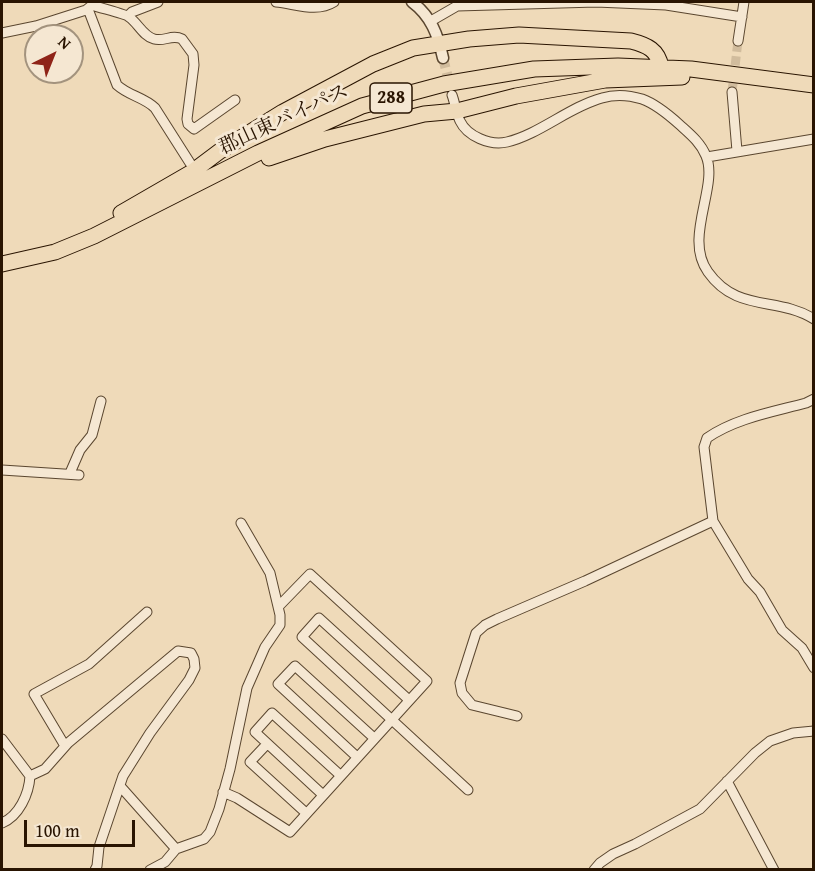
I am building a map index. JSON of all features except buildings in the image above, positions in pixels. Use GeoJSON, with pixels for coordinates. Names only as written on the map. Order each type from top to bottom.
{"type":"FeatureCollection","features":[{"type":"Feature","properties":{"kind":"highway"},"geometry":{"type":"LineString","coordinates":[[71,246],[284,112],[373,64],[413,48],[442,50],[519,35],[631,41],[650,48],[658,57],[661,67]]}},
{"type":"Feature","properties":{"kind":"highway","name":"郡山東バイパス"},"geometry":{"type":"LineString","coordinates":[[2,264],[71,246],[94,236],[277,144],[362,106],[444,84],[534,69],[577,66],[661,67],[708,71],[813,86]]}},
{"type":"Feature","properties":{"kind":"highway"},"geometry":{"type":"LineString","coordinates":[[94,236],[139,221],[240,170],[283,152],[424,114],[457,111],[516,96],[605,80],[735,76]]}},
{"type":"Feature","properties":{"kind":"street"},"geometry":{"type":"LineString","coordinates":[[128,16],[132,12],[158,2]]}},
{"type":"Feature","properties":{"kind":"street"},"geometry":{"type":"LineString","coordinates":[[276,2],[316,8],[334,2]]}},
{"type":"Feature","properties":{"kind":"street"},"geometry":{"type":"LineString","coordinates":[[412,2],[431,21],[442,50]]}},
{"type":"Feature","properties":{"kind":"street"},"geometry":{"type":"LineString","coordinates":[[738,41],[744,2]]}},
{"type":"Feature","properties":{"kind":"street"},"geometry":{"type":"LineString","coordinates":[[431,21],[453,7],[478,3],[667,3],[742,17]]}},
{"type":"Feature","properties":{"kind":"street"},"geometry":{"type":"LineString","coordinates":[[90,5],[117,85],[124,92],[143,99],[155,108],[190,163]]}},
{"type":"Feature","properties":{"kind":"street"},"geometry":{"type":"LineString","coordinates":[[2,33],[36,26],[90,5],[128,16],[142,32],[152,39],[172,36],[182,39],[193,54],[194,65],[187,119],[194,129],[235,100]]}},
{"type":"Feature","properties":{"kind":"street"},"geometry":{"type":"LineString","coordinates":[[732,92],[737,151]]}},
{"type":"Feature","properties":{"kind":"street"},"geometry":{"type":"LineString","coordinates":[[452,94],[459,120],[469,132],[486,141],[504,143],[594,100],[614,95],[627,95],[651,103],[692,135],[707,157],[709,177],[700,229],[700,247],[707,272],[728,292],[742,299],[790,309],[813,319]]}},
{"type":"Feature","properties":{"kind":"street"},"geometry":{"type":"LineString","coordinates":[[707,157],[813,139]]}},
{"type":"Feature","properties":{"kind":"street"},"geometry":{"type":"LineString","coordinates":[[813,399],[742,421],[707,438],[704,447],[713,521],[782,630],[802,648],[813,668]]}},
{"type":"Feature","properties":{"kind":"street"},"geometry":{"type":"LineString","coordinates":[[2,470],[75,474],[80,450],[92,435],[101,401]]}},
{"type":"Feature","properties":{"kind":"street"},"geometry":{"type":"LineString","coordinates":[[517,716],[472,705],[462,693],[461,676],[476,633],[497,620],[713,521]]}},
{"type":"Feature","properties":{"kind":"street"},"geometry":{"type":"LineString","coordinates":[[150,870],[165,862],[176,849],[204,839],[214,824],[236,749],[247,688],[265,648],[280,625],[270,573],[241,523]]}},
{"type":"Feature","properties":{"kind":"street"},"geometry":{"type":"LineString","coordinates":[[223,792],[237,798],[290,832],[427,681],[310,574],[278,607]]}},
{"type":"Feature","properties":{"kind":"street"},"geometry":{"type":"LineString","coordinates":[[65,746],[34,694],[89,664],[147,612]]}},
{"type":"Feature","properties":{"kind":"street"},"geometry":{"type":"LineString","coordinates":[[409,700],[319,618],[302,637],[468,790]]}},
{"type":"Feature","properties":{"kind":"street"},"geometry":{"type":"LineString","coordinates":[[30,776],[45,769],[65,746],[178,651],[191,653],[195,668],[189,680],[133,759],[120,786],[99,846],[94,870]]}},
{"type":"Feature","properties":{"kind":"street"},"geometry":{"type":"LineString","coordinates":[[357,757],[278,684],[295,666],[374,738]]}},
{"type":"Feature","properties":{"kind":"street"},"geometry":{"type":"LineString","coordinates":[[323,795],[255,732],[272,713],[340,775]]}},
{"type":"Feature","properties":{"kind":"street"},"geometry":{"type":"LineString","coordinates":[[594,870],[600,862],[613,854],[700,809],[770,741],[793,733],[813,731]]}},
{"type":"Feature","properties":{"kind":"street"},"geometry":{"type":"LineString","coordinates":[[2,739],[30,776],[27,791],[15,815],[2,822]]}},
{"type":"Feature","properties":{"kind":"street"},"geometry":{"type":"LineString","coordinates":[[267,744],[250,762],[306,813]]}},
{"type":"Feature","properties":{"kind":"street"},"geometry":{"type":"LineString","coordinates":[[727,781],[774,870]]}},
{"type":"Feature","properties":{"kind":"street"},"geometry":{"type":"LineString","coordinates":[[120,786],[176,849]]}},
{"type":"Feature","properties":{"kind":"tunnel"},"geometry":{"type":"LineString","coordinates":[[732,92],[738,41]]}},
{"type":"Feature","properties":{"kind":"tunnel"},"geometry":{"type":"LineString","coordinates":[[443,58],[451,89]]}}]}
